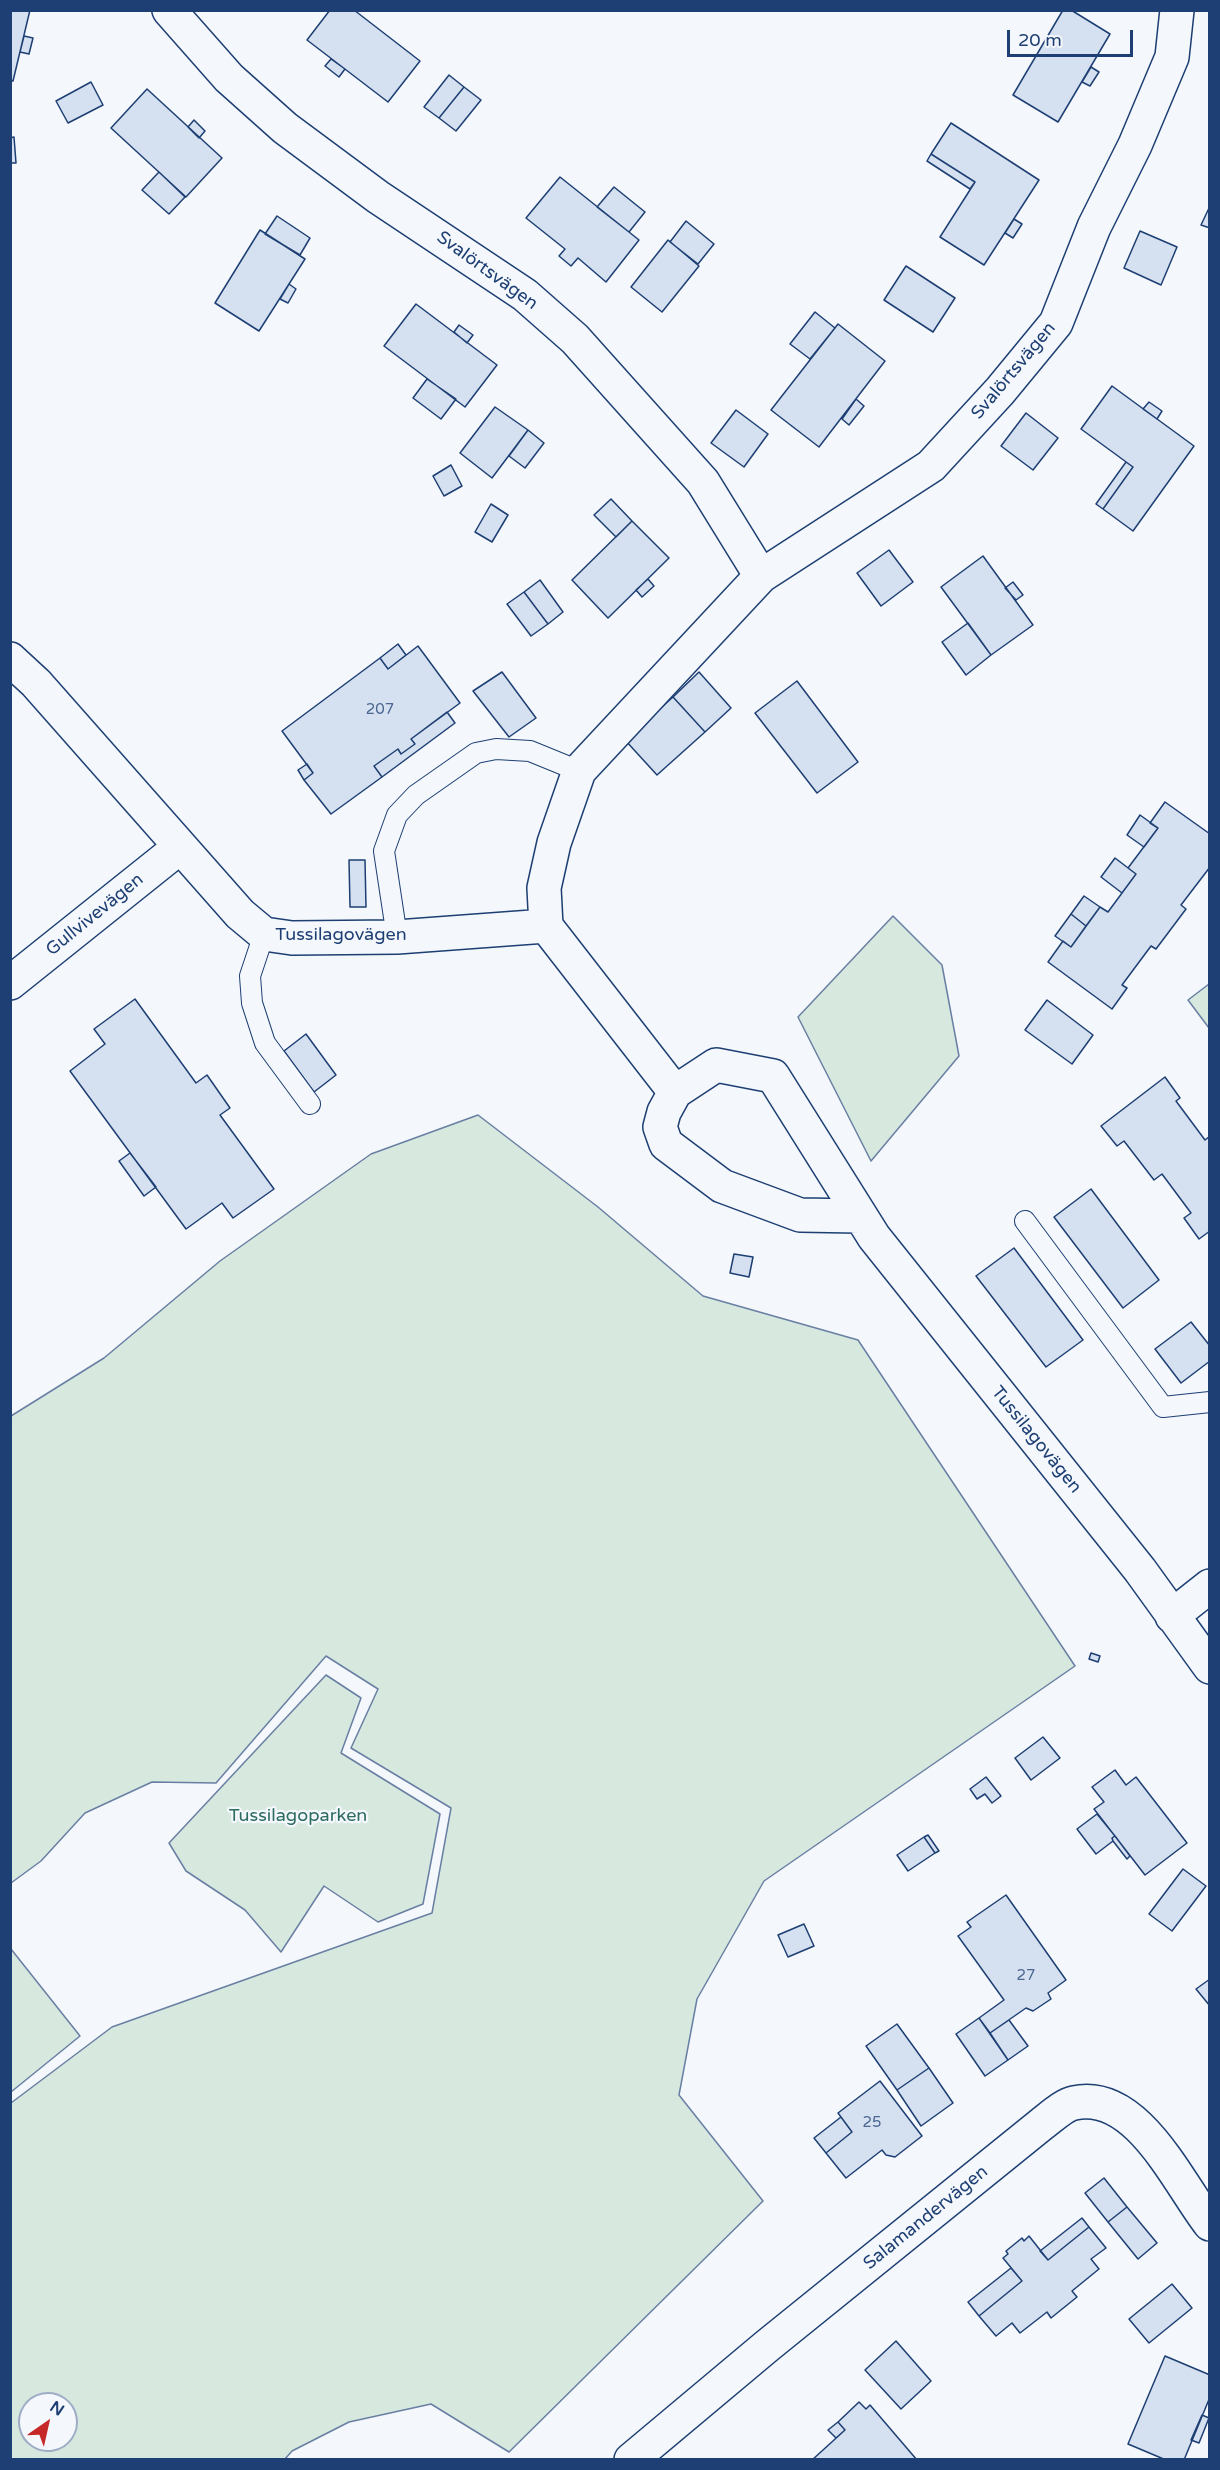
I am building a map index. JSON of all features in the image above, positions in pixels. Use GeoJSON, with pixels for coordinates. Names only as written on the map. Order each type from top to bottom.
{"type":"FeatureCollection","features":[{"type":"Feature","properties":{"kind":"street","name":"Svalörtsvägen"},"geometry":{"type":"LineString","coordinates":[[169,10],[229,78],[285,128],[378,197],[525,295],[574,339],[703,482],[761,576]]}},
{"type":"Feature","properties":{"kind":"street","name":"Svalörtsvägen"},"geometry":{"type":"LineString","coordinates":[[546,926],[544,888],[546,877],[554,843],[579,771],[761,576],[931,466],[1000,391],[1056,323],[1094,227],[1135,145],[1172,57],[1177,10]]}},
{"type":"Feature","properties":{"kind":"street","name":"Tussilagovägen"},"geometry":{"type":"LineString","coordinates":[[10,659],[36,683],[240,914],[264,934],[292,938],[397,937],[546,926]]}},
{"type":"Feature","properties":{"kind":"street","name":"Gullvivevägen"},"geometry":{"type":"LineString","coordinates":[[10,983],[180,847]]}},
{"type":"Feature","properties":{"kind":"street"},"geometry":{"type":"LineString","coordinates":[[546,926],[675,1092],[664,1112],[660,1127],[666,1144],[722,1186],[800,1215],[859,1216]]}},
{"type":"Feature","properties":{"kind":"street","name":"Tussilagovägen"},"geometry":{"type":"LineString","coordinates":[[675,1092],[716,1065],[773,1076],[859,1216],[1140,1570],[1209,1667]]}},
{"type":"Feature","properties":{"kind":"street"},"geometry":{"type":"LineString","coordinates":[[1172,1616],[1209,1586]]}},
{"type":"Feature","properties":{"kind":"street","name":"Salamandervägen"},"geometry":{"type":"LineString","coordinates":[[631,2460],[767,2346],[1043,2123],[1072,2103],[1106,2103],[1138,2126],[1168,2161],[1209,2224]]}},
{"type":"Feature","properties":{"kind":"lane"},"geometry":{"type":"LineString","coordinates":[[397,937],[384,851],[397,815],[416,795],[476,753],[496,748],[530,751],[579,771]]}},
{"type":"Feature","properties":{"kind":"lane"},"geometry":{"type":"LineString","coordinates":[[264,934],[250,976],[252,1004],[265,1043],[310,1104]]}},
{"type":"Feature","properties":{"kind":"lane"},"geometry":{"type":"LineString","coordinates":[[1025,1221],[1163,1407],[1209,1402]]}},
{"type":"Feature","properties":{"kind":"green space"},"geometry":{"type":"Polygon","coordinates":[[[893,916],[942,965],[959,1056],[871,1161],[798,1017],[893,916]]]}},
{"type":"Feature","properties":{"kind":"green space"},"geometry":{"type":"Polygon","coordinates":[[[1209,984],[1209,1028],[1188,1000],[1209,984]]]}},
{"type":"Feature","properties":{"kind":"green space"},"geometry":{"type":"Polygon","coordinates":[[[478,1115],[598,1207],[703,1296],[858,1340],[1075,1666],[764,1881],[697,1999],[679,2095],[763,2201],[509,2452],[431,2404],[349,2422],[292,2451],[285,2459],[11,2459],[11,2103],[112,2027],[432,1913],[451,1808],[351,1748],[378,1689],[326,1656],[216,1783],[152,1782],[85,1813],[41,1861],[11,1883],[11,1416],[104,1358],[220,1261],[371,1154],[478,1115]]]}},
{"type":"Feature","properties":{"kind":"green space","name":"Tussilagoparken"},"geometry":{"type":"Polygon","coordinates":[[[326,1675],[361,1698],[341,1753],[440,1814],[423,1904],[378,1922],[324,1886],[281,1952],[245,1910],[186,1871],[169,1843],[326,1675]]]}},
{"type":"Feature","properties":{"kind":"green space"},"geometry":{"type":"Polygon","coordinates":[[[11,1949],[80,2036],[10,2092],[11,1949]]]}},
{"type":"Feature","properties":{"kind":"building"},"geometry":{"type":"Polygon","coordinates":[[[10,10],[30,10],[13,81],[10,81],[10,10]]]}},
{"type":"Feature","properties":{"kind":"building"},"geometry":{"type":"Polygon","coordinates":[[[330,10],[354,10],[420,61],[388,102],[307,40],[330,10]]]}},
{"type":"Feature","properties":{"kind":"building"},"geometry":{"type":"Polygon","coordinates":[[[1063,10],[1071,10],[1110,34],[1058,122],[1013,95],[1063,10]]]}},
{"type":"Feature","properties":{"kind":"building"},"geometry":{"type":"Polygon","coordinates":[[[24,36],[33,38],[29,54],[20,52],[24,36]]]}},
{"type":"Feature","properties":{"kind":"building"},"geometry":{"type":"Polygon","coordinates":[[[331,59],[345,69],[339,77],[325,66],[331,59]]]}},
{"type":"Feature","properties":{"kind":"building"},"geometry":{"type":"Polygon","coordinates":[[[1091,67],[1099,72],[1090,86],[1082,82],[1091,67]]]}},
{"type":"Feature","properties":{"kind":"building"},"geometry":{"type":"Polygon","coordinates":[[[449,75],[464,87],[439,118],[424,107],[449,75]]]}},
{"type":"Feature","properties":{"kind":"building"},"geometry":{"type":"Polygon","coordinates":[[[91,82],[103,105],[68,123],[56,101],[91,82]]]}},
{"type":"Feature","properties":{"kind":"building"},"geometry":{"type":"Polygon","coordinates":[[[464,87],[481,100],[456,131],[439,118],[464,87]]]}},
{"type":"Feature","properties":{"kind":"building"},"geometry":{"type":"Polygon","coordinates":[[[147,89],[222,158],[186,197],[111,128],[147,89]]]}},
{"type":"Feature","properties":{"kind":"building"},"geometry":{"type":"Polygon","coordinates":[[[194,120],[205,131],[199,138],[188,127],[194,120]]]}},
{"type":"Feature","properties":{"kind":"building"},"geometry":{"type":"Polygon","coordinates":[[[951,123],[1039,180],[984,265],[940,237],[975,182],[931,154],[951,123]]]}},
{"type":"Feature","properties":{"kind":"building"},"geometry":{"type":"Polygon","coordinates":[[[14,137],[16,163],[10,163],[10,138],[14,137]]]}},
{"type":"Feature","properties":{"kind":"building"},"geometry":{"type":"Polygon","coordinates":[[[931,154],[975,182],[970,189],[927,161],[931,154]]]}},
{"type":"Feature","properties":{"kind":"building"},"geometry":{"type":"Polygon","coordinates":[[[159,172],[185,197],[169,214],[142,190],[159,172]]]}},
{"type":"Feature","properties":{"kind":"building"},"geometry":{"type":"Polygon","coordinates":[[[560,177],[639,240],[606,282],[578,258],[571,266],[559,256],[565,249],[526,218],[560,177]]]}},
{"type":"Feature","properties":{"kind":"building"},"geometry":{"type":"Polygon","coordinates":[[[614,187],[645,212],[629,232],[597,207],[614,187]]]}},
{"type":"Feature","properties":{"kind":"building"},"geometry":{"type":"Polygon","coordinates":[[[1210,206],[1210,228],[1201,225],[1210,206]]]}},
{"type":"Feature","properties":{"kind":"building"},"geometry":{"type":"Polygon","coordinates":[[[277,216],[310,238],[300,255],[265,234],[277,216]]]}},
{"type":"Feature","properties":{"kind":"building"},"geometry":{"type":"Polygon","coordinates":[[[1014,219],[1022,224],[1013,238],[1005,233],[1014,219]]]}},
{"type":"Feature","properties":{"kind":"building"},"geometry":{"type":"Polygon","coordinates":[[[686,221],[714,244],[698,264],[670,242],[686,221]]]}},
{"type":"Feature","properties":{"kind":"building"},"geometry":{"type":"Polygon","coordinates":[[[260,230],[305,259],[259,331],[215,303],[260,230]]]}},
{"type":"Feature","properties":{"kind":"building"},"geometry":{"type":"Polygon","coordinates":[[[1140,231],[1177,247],[1161,285],[1124,268],[1140,231]]]}},
{"type":"Feature","properties":{"kind":"building"},"geometry":{"type":"Polygon","coordinates":[[[668,240],[699,266],[662,312],[631,287],[668,240]]]}},
{"type":"Feature","properties":{"kind":"building"},"geometry":{"type":"Polygon","coordinates":[[[906,266],[955,298],[933,332],[884,300],[906,266]]]}},
{"type":"Feature","properties":{"kind":"building"},"geometry":{"type":"Polygon","coordinates":[[[289,284],[296,289],[288,303],[280,299],[289,284]]]}},
{"type":"Feature","properties":{"kind":"building"},"geometry":{"type":"Polygon","coordinates":[[[416,304],[497,365],[465,407],[384,346],[416,304]]]}},
{"type":"Feature","properties":{"kind":"building"},"geometry":{"type":"Polygon","coordinates":[[[815,312],[835,328],[810,359],[790,344],[815,312]]]}},
{"type":"Feature","properties":{"kind":"building"},"geometry":{"type":"Polygon","coordinates":[[[838,324],[885,361],[819,447],[771,410],[838,324]]]}},
{"type":"Feature","properties":{"kind":"building"},"geometry":{"type":"Polygon","coordinates":[[[459,325],[473,335],[467,343],[454,332],[459,325]]]}},
{"type":"Feature","properties":{"kind":"building"},"geometry":{"type":"Polygon","coordinates":[[[427,379],[456,399],[441,419],[413,398],[427,379]]]}},
{"type":"Feature","properties":{"kind":"building"},"geometry":{"type":"Polygon","coordinates":[[[1112,386],[1194,446],[1133,531],[1103,509],[1133,467],[1081,429],[1112,386]]]}},
{"type":"Feature","properties":{"kind":"building"},"geometry":{"type":"Polygon","coordinates":[[[856,399],[864,406],[849,425],[842,419],[856,399]]]}},
{"type":"Feature","properties":{"kind":"building"},"geometry":{"type":"Polygon","coordinates":[[[1149,402],[1162,411],[1157,419],[1143,409],[1149,402]]]}},
{"type":"Feature","properties":{"kind":"building"},"geometry":{"type":"Polygon","coordinates":[[[495,407],[528,430],[492,478],[460,453],[495,407]]]}},
{"type":"Feature","properties":{"kind":"building"},"geometry":{"type":"Polygon","coordinates":[[[736,410],[768,434],[744,467],[711,443],[736,410]]]}},
{"type":"Feature","properties":{"kind":"building"},"geometry":{"type":"Polygon","coordinates":[[[1026,413],[1058,438],[1033,470],[1001,446],[1026,413]]]}},
{"type":"Feature","properties":{"kind":"building"},"geometry":{"type":"Polygon","coordinates":[[[528,430],[544,443],[525,468],[509,456],[528,430]]]}},
{"type":"Feature","properties":{"kind":"building"},"geometry":{"type":"Polygon","coordinates":[[[1126,462],[1133,467],[1103,509],[1096,504],[1126,462]]]}},
{"type":"Feature","properties":{"kind":"building"},"geometry":{"type":"Polygon","coordinates":[[[451,465],[462,486],[444,496],[433,476],[451,465]]]}},
{"type":"Feature","properties":{"kind":"building"},"geometry":{"type":"Polygon","coordinates":[[[611,499],[632,521],[616,537],[594,515],[611,499]]]}},
{"type":"Feature","properties":{"kind":"building"},"geometry":{"type":"Polygon","coordinates":[[[491,504],[508,515],[492,542],[475,532],[491,504]]]}},
{"type":"Feature","properties":{"kind":"building"},"geometry":{"type":"Polygon","coordinates":[[[632,521],[669,558],[608,618],[572,580],[632,521]]]}},
{"type":"Feature","properties":{"kind":"building"},"geometry":{"type":"Polygon","coordinates":[[[889,550],[913,582],[881,606],[857,573],[889,550]]]}},
{"type":"Feature","properties":{"kind":"building"},"geometry":{"type":"Polygon","coordinates":[[[983,556],[1033,625],[991,655],[941,587],[983,556]]]}},
{"type":"Feature","properties":{"kind":"building"},"geometry":{"type":"Polygon","coordinates":[[[648,579],[654,586],[642,597],[636,590],[648,579]]]}},
{"type":"Feature","properties":{"kind":"building"},"geometry":{"type":"Polygon","coordinates":[[[540,580],[563,612],[548,624],[524,592],[540,580]]]}},
{"type":"Feature","properties":{"kind":"building"},"geometry":{"type":"Polygon","coordinates":[[[1013,582],[1023,595],[1016,600],[1005,588],[1013,582]]]}},
{"type":"Feature","properties":{"kind":"building"},"geometry":{"type":"Polygon","coordinates":[[[524,592],[548,624],[531,636],[507,604],[524,592]]]}},
{"type":"Feature","properties":{"kind":"building"},"geometry":{"type":"Polygon","coordinates":[[[968,623],[991,655],[966,675],[942,642],[968,623]]]}},
{"type":"Feature","properties":{"kind":"building"},"geometry":{"type":"Polygon","coordinates":[[[398,644],[406,655],[388,669],[380,658],[398,644]]]}},
{"type":"Feature","properties":{"kind":"building"},"geometry":{"type":"Polygon","coordinates":[[[418,646],[460,703],[411,739],[415,744],[401,754],[398,749],[374,766],[382,777],[331,814],[304,780],[313,773],[282,731],[380,658],[388,669],[418,646]]]}},
{"type":"Feature","properties":{"kind":"building"},"geometry":{"type":"Polygon","coordinates":[[[502,672],[536,718],[509,737],[473,691],[502,672]]]}},
{"type":"Feature","properties":{"kind":"building"},"geometry":{"type":"Polygon","coordinates":[[[699,672],[731,708],[705,732],[673,697],[699,672]]]}},
{"type":"Feature","properties":{"kind":"building"},"geometry":{"type":"Polygon","coordinates":[[[797,681],[858,762],[817,793],[755,713],[797,681]]]}},
{"type":"Feature","properties":{"kind":"building"},"geometry":{"type":"Polygon","coordinates":[[[673,697],[705,732],[657,775],[625,740],[673,697]]]}},
{"type":"Feature","properties":{"kind":"building"},"geometry":{"type":"Polygon","coordinates":[[[447,712],[455,723],[382,777],[374,766],[398,749],[401,754],[415,744],[411,739],[447,712]]]}},
{"type":"Feature","properties":{"kind":"building"},"geometry":{"type":"Polygon","coordinates":[[[307,764],[313,773],[304,780],[298,770],[307,764]]]}},
{"type":"Feature","properties":{"kind":"building"},"geometry":{"type":"Polygon","coordinates":[[[1165,802],[1210,834],[1210,867],[1181,905],[1186,909],[1156,949],[1151,946],[1122,985],[1127,988],[1112,1009],[1048,962],[1063,941],[1071,947],[1100,907],[1108,912],[1136,874],[1128,868],[1158,828],[1150,823],[1165,802]]]}},
{"type":"Feature","properties":{"kind":"building"},"geometry":{"type":"Polygon","coordinates":[[[1140,815],[1158,828],[1144,847],[1127,835],[1140,815]]]}},
{"type":"Feature","properties":{"kind":"building"},"geometry":{"type":"Polygon","coordinates":[[[1115,858],[1136,874],[1122,893],[1101,877],[1115,858]]]}},
{"type":"Feature","properties":{"kind":"building"},"geometry":{"type":"Polygon","coordinates":[[[349,860],[365,860],[366,907],[350,907],[349,860]]]}},
{"type":"Feature","properties":{"kind":"building"},"geometry":{"type":"Polygon","coordinates":[[[1084,896],[1100,907],[1086,926],[1071,914],[1084,896]]]}},
{"type":"Feature","properties":{"kind":"building"},"geometry":{"type":"Polygon","coordinates":[[[1071,914],[1086,926],[1071,947],[1055,936],[1071,914]]]}},
{"type":"Feature","properties":{"kind":"building"},"geometry":{"type":"Polygon","coordinates":[[[135,999],[196,1083],[207,1075],[230,1108],[220,1115],[274,1189],[233,1218],[222,1203],[186,1229],[70,1071],[105,1044],[94,1029],[135,999]]]}},
{"type":"Feature","properties":{"kind":"building"},"geometry":{"type":"Polygon","coordinates":[[[1047,1000],[1093,1035],[1072,1064],[1025,1030],[1047,1000]]]}},
{"type":"Feature","properties":{"kind":"building"},"geometry":{"type":"Polygon","coordinates":[[[306,1034],[336,1075],[314,1092],[284,1051],[306,1034]]]}},
{"type":"Feature","properties":{"kind":"building"},"geometry":{"type":"Polygon","coordinates":[[[1165,1077],[1180,1098],[1176,1101],[1205,1140],[1210,1136],[1210,1231],[1199,1239],[1184,1218],[1191,1213],[1162,1174],[1154,1180],[1124,1141],[1117,1146],[1101,1126],[1165,1077]]]}},
{"type":"Feature","properties":{"kind":"building"},"geometry":{"type":"Polygon","coordinates":[[[130,1153],[156,1187],[144,1196],[119,1161],[130,1153]]]}},
{"type":"Feature","properties":{"kind":"building"},"geometry":{"type":"Polygon","coordinates":[[[1091,1189],[1159,1280],[1123,1308],[1054,1217],[1091,1189]]]}},
{"type":"Feature","properties":{"kind":"building"},"geometry":{"type":"Polygon","coordinates":[[[1014,1248],[1083,1340],[1046,1367],[976,1276],[1014,1248]]]}},
{"type":"Feature","properties":{"kind":"building"},"geometry":{"type":"Polygon","coordinates":[[[734,1254],[753,1257],[749,1277],[730,1273],[734,1254]]]}},
{"type":"Feature","properties":{"kind":"building"},"geometry":{"type":"Polygon","coordinates":[[[1191,1322],[1210,1346],[1210,1361],[1181,1383],[1155,1349],[1191,1322]]]}},
{"type":"Feature","properties":{"kind":"building"},"geometry":{"type":"Polygon","coordinates":[[[1091,1653],[1100,1656],[1098,1662],[1089,1659],[1091,1653]]]}},
{"type":"Feature","properties":{"kind":"building"},"geometry":{"type":"Polygon","coordinates":[[[1043,1737],[1060,1758],[1031,1780],[1015,1758],[1043,1737]]]}},
{"type":"Feature","properties":{"kind":"building"},"geometry":{"type":"Polygon","coordinates":[[[1115,1770],[1126,1785],[1136,1777],[1187,1843],[1145,1875],[1094,1809],[1104,1802],[1092,1787],[1115,1770]]]}},
{"type":"Feature","properties":{"kind":"building"},"geometry":{"type":"Polygon","coordinates":[[[986,1777],[1001,1796],[992,1803],[985,1794],[977,1799],[970,1789],[986,1777]]]}},
{"type":"Feature","properties":{"kind":"building"},"geometry":{"type":"Polygon","coordinates":[[[1097,1814],[1115,1836],[1112,1838],[1113,1841],[1096,1854],[1077,1829],[1097,1814]]]}},
{"type":"Feature","properties":{"kind":"building"},"geometry":{"type":"Polygon","coordinates":[[[928,1835],[939,1851],[935,1853],[924,1837],[928,1835]]]}},
{"type":"Feature","properties":{"kind":"building"},"geometry":{"type":"Polygon","coordinates":[[[1115,1836],[1130,1856],[1127,1859],[1113,1841],[1112,1838],[1115,1836]]]}},
{"type":"Feature","properties":{"kind":"building"},"geometry":{"type":"Polygon","coordinates":[[[924,1837],[935,1853],[908,1871],[897,1855],[924,1837]]]}},
{"type":"Feature","properties":{"kind":"building"},"geometry":{"type":"Polygon","coordinates":[[[1183,1869],[1206,1886],[1172,1931],[1149,1914],[1183,1869]]]}},
{"type":"Feature","properties":{"kind":"building"},"geometry":{"type":"Polygon","coordinates":[[[1006,1895],[1066,1980],[1048,1993],[1051,1999],[1033,2011],[1026,2008],[990,2033],[979,2018],[1004,2000],[958,1936],[971,1927],[967,1922],[1006,1895]]]}},
{"type":"Feature","properties":{"kind":"building"},"geometry":{"type":"Polygon","coordinates":[[[804,1924],[814,1946],[788,1957],[778,1935],[804,1924]]]}},
{"type":"Feature","properties":{"kind":"building"},"geometry":{"type":"Polygon","coordinates":[[[1210,1979],[1210,2006],[1196,1989],[1210,1979]]]}},
{"type":"Feature","properties":{"kind":"building"},"geometry":{"type":"Polygon","coordinates":[[[979,2018],[1008,2060],[985,2076],[956,2034],[979,2018]]]}},
{"type":"Feature","properties":{"kind":"building"},"geometry":{"type":"Polygon","coordinates":[[[1009,2020],[1028,2046],[1008,2060],[990,2033],[1009,2020]]]}},
{"type":"Feature","properties":{"kind":"building"},"geometry":{"type":"Polygon","coordinates":[[[897,2024],[929,2068],[897,2090],[866,2046],[897,2024]]]}},
{"type":"Feature","properties":{"kind":"building"},"geometry":{"type":"Polygon","coordinates":[[[929,2068],[953,2103],[921,2126],[897,2090],[929,2068]]]}},
{"type":"Feature","properties":{"kind":"building"},"geometry":{"type":"Polygon","coordinates":[[[880,2081],[922,2136],[895,2157],[886,2155],[882,2150],[846,2178],[826,2153],[852,2132],[838,2113],[880,2081]]]}},
{"type":"Feature","properties":{"kind":"building"},"geometry":{"type":"Polygon","coordinates":[[[841,2117],[852,2132],[826,2153],[814,2138],[841,2117]]]}},
{"type":"Feature","properties":{"kind":"building"},"geometry":{"type":"Polygon","coordinates":[[[1104,2178],[1127,2207],[1108,2222],[1085,2193],[1104,2178]]]}},
{"type":"Feature","properties":{"kind":"building"},"geometry":{"type":"Polygon","coordinates":[[[1127,2207],[1157,2243],[1138,2259],[1108,2222],[1127,2207]]]}},
{"type":"Feature","properties":{"kind":"building"},"geometry":{"type":"Polygon","coordinates":[[[1082,2218],[1089,2227],[1048,2260],[1040,2251],[1082,2218]]]}},
{"type":"Feature","properties":{"kind":"building"},"geometry":{"type":"Polygon","coordinates":[[[1089,2227],[1106,2248],[1091,2259],[1099,2269],[1072,2291],[1077,2297],[1051,2318],[1047,2312],[1020,2333],[1012,2323],[996,2336],[979,2316],[1022,2281],[1003,2258],[1008,2254],[1006,2251],[1022,2238],[1024,2241],[1029,2236],[1048,2260],[1089,2227]]]}},
{"type":"Feature","properties":{"kind":"building"},"geometry":{"type":"Polygon","coordinates":[[[1011,2268],[1022,2281],[979,2316],[968,2302],[1011,2268]]]}},
{"type":"Feature","properties":{"kind":"building"},"geometry":{"type":"Polygon","coordinates":[[[1172,2284],[1192,2308],[1149,2343],[1129,2319],[1172,2284]]]}},
{"type":"Feature","properties":{"kind":"building"},"geometry":{"type":"Polygon","coordinates":[[[896,2341],[931,2381],[901,2409],[865,2370],[896,2341]]]}},
{"type":"Feature","properties":{"kind":"building"},"geometry":{"type":"Polygon","coordinates":[[[1165,2356],[1210,2375],[1210,2397],[1184,2460],[1166,2460],[1128,2444],[1165,2356]]]}},
{"type":"Feature","properties":{"kind":"building"},"geometry":{"type":"Polygon","coordinates":[[[859,2402],[866,2409],[870,2405],[917,2460],[812,2460],[845,2430],[838,2422],[859,2402]]]}},
{"type":"Feature","properties":{"kind":"building"},"geometry":{"type":"Polygon","coordinates":[[[1202,2415],[1209,2418],[1199,2443],[1191,2440],[1202,2415]]]}},
{"type":"Feature","properties":{"kind":"building"},"geometry":{"type":"Polygon","coordinates":[[[838,2422],[845,2430],[836,2438],[828,2430],[838,2422]]]}}]}
